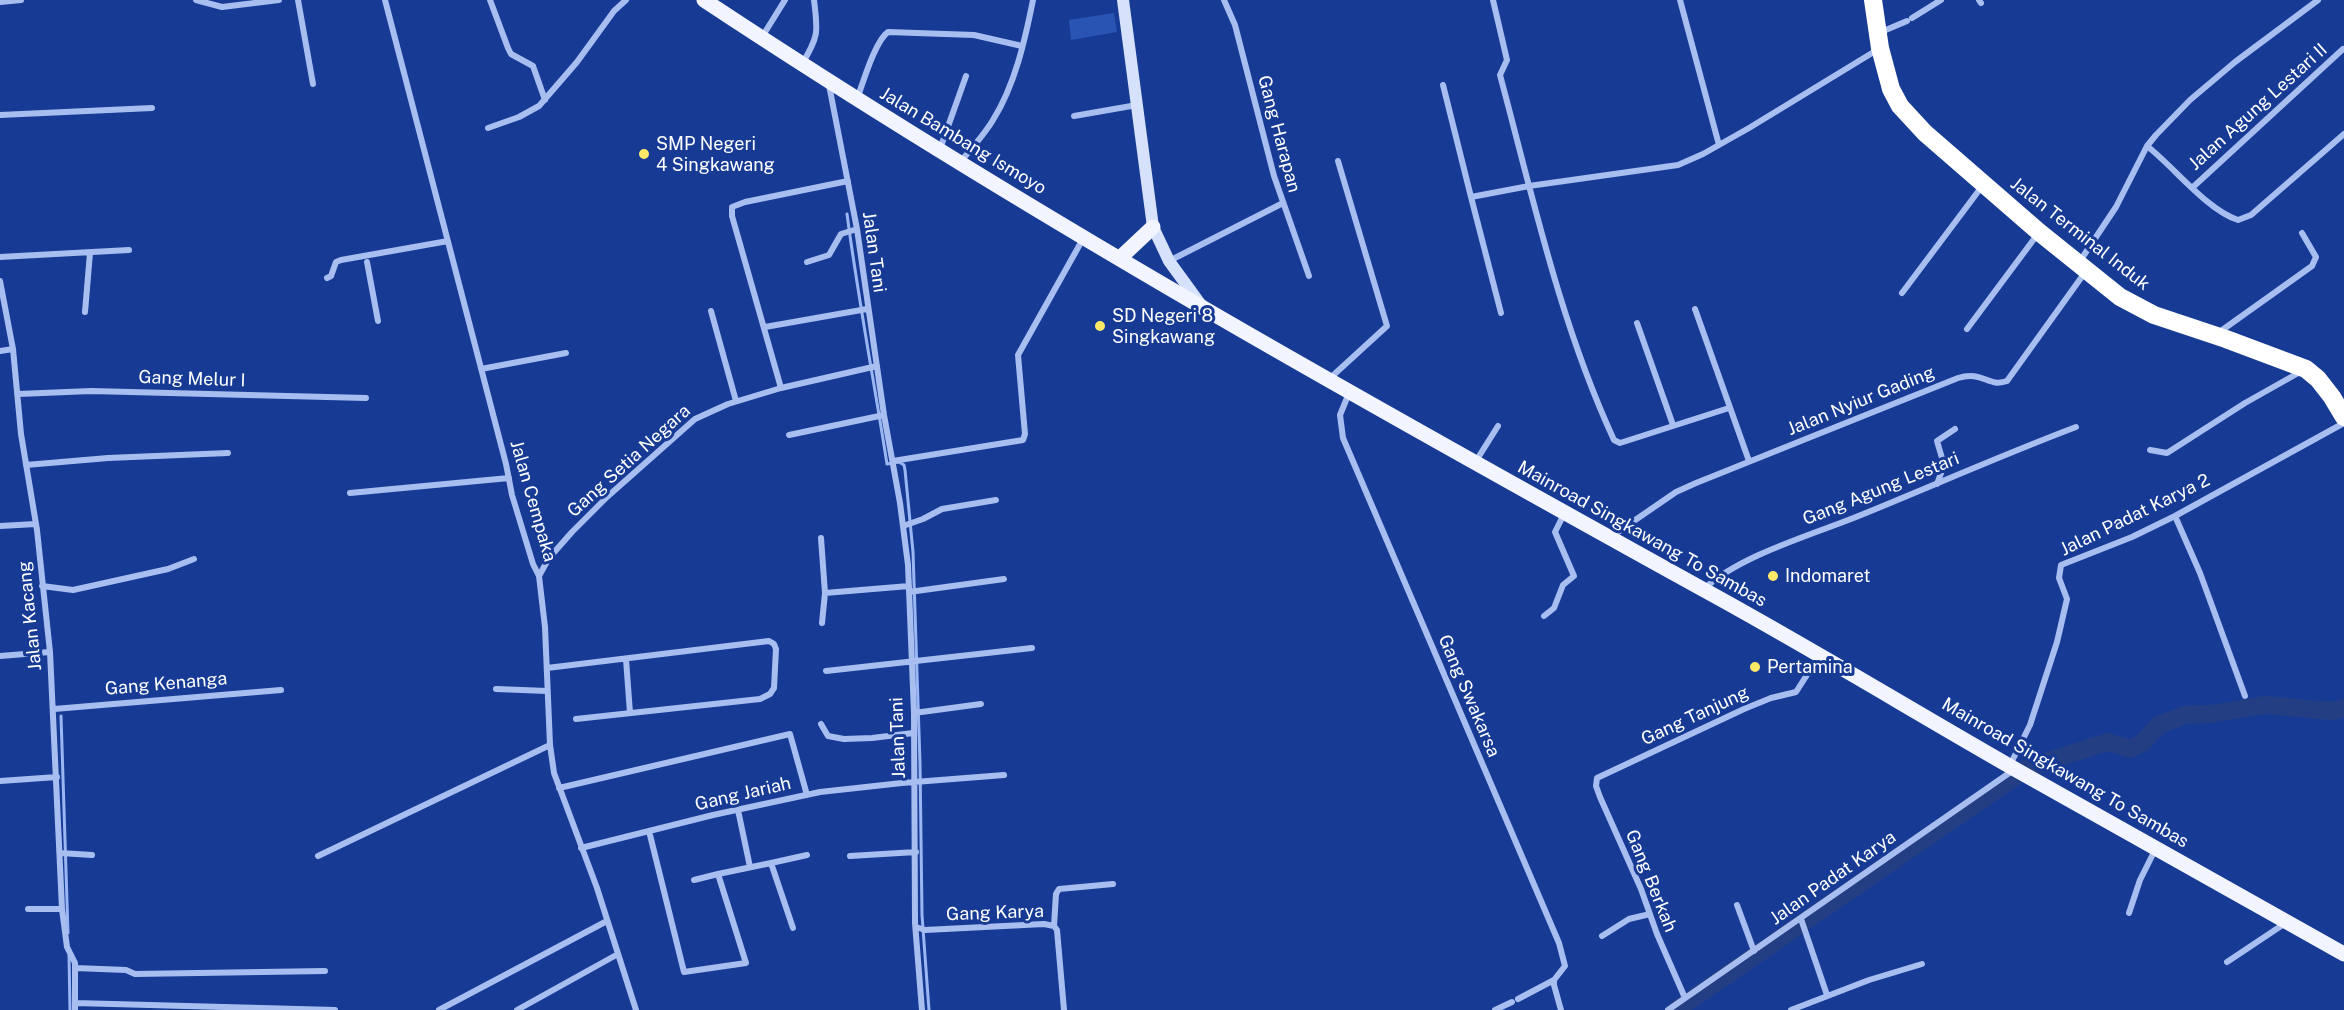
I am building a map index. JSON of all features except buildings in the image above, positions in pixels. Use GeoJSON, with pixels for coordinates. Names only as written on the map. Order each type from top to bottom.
{"type":"FeatureCollection","features":[{"type":"Feature","properties":{"kind":"highway","name":"Jalan Terminal Induk"},"geometry":{"type":"LineString","coordinates":[[1873,0],[1879,41],[1891,89],[1900,106],[1925,134],[2082,268],[2120,297],[2141,309],[2306,369],[2318,379],[2344,417]]}},
{"type":"Feature","properties":{"kind":"main road","name":"Jalan Bambang Ismoyo"},"geometry":{"type":"LineString","coordinates":[[710,2],[802,64],[830,88],[856,100],[1205,310]]}},
{"type":"Feature","properties":{"kind":"main road"},"geometry":{"type":"LineString","coordinates":[[1120,258],[1154,227]]}},
{"type":"Feature","properties":{"kind":"main road","name":"Mainroad Singkawang To Sambas"},"geometry":{"type":"LineString","coordinates":[[1205,310],[1328,380],[1346,399],[1475,462],[1563,516],[1610,538],[1703,589],[2017,770],[2344,954]]}},
{"type":"Feature","properties":{"kind":"street"},"geometry":{"type":"LineString","coordinates":[[0,2],[21,0]]}},
{"type":"Feature","properties":{"kind":"street"},"geometry":{"type":"LineString","coordinates":[[196,0],[222,7],[279,0]]}},
{"type":"Feature","properties":{"kind":"street"},"geometry":{"type":"LineString","coordinates":[[298,0],[313,84]]}},
{"type":"Feature","properties":{"kind":"street","name":"Jalan Cempaka"},"geometry":{"type":"LineString","coordinates":[[384,0],[483,368],[509,478],[533,564],[539,576],[543,603],[550,745],[554,773],[636,1010]]}},
{"type":"Feature","properties":{"kind":"street"},"geometry":{"type":"LineString","coordinates":[[490,0],[511,54],[533,66],[545,100]]}},
{"type":"Feature","properties":{"kind":"street"},"geometry":{"type":"LineString","coordinates":[[488,128],[530,112],[545,100],[577,62],[614,11],[626,0]]}},
{"type":"Feature","properties":{"kind":"street"},"geometry":{"type":"LineString","coordinates":[[762,38],[785,0]]}},
{"type":"Feature","properties":{"kind":"street"},"geometry":{"type":"LineString","coordinates":[[802,64],[817,34],[814,0]]}},
{"type":"Feature","properties":{"kind":"street"},"geometry":{"type":"LineString","coordinates":[[959,164],[994,119],[1022,46],[1033,0]]}},
{"type":"Feature","properties":{"kind":"street","name":"Mainroad Singkawang To Sambas"},"geometry":{"type":"LineString","coordinates":[[1122,0],[1154,227],[1169,261],[1205,310]]}},
{"type":"Feature","properties":{"kind":"street","name":"Gang Harapan"},"geometry":{"type":"LineString","coordinates":[[1224,0],[1235,25],[1257,116],[1283,203],[1309,276]]}},
{"type":"Feature","properties":{"kind":"street"},"geometry":{"type":"LineString","coordinates":[[1493,0],[1507,60],[1500,75],[1562,308],[1614,440],[1620,443],[1729,408]]}},
{"type":"Feature","properties":{"kind":"street"},"geometry":{"type":"LineString","coordinates":[[1680,0],[1719,145]]}},
{"type":"Feature","properties":{"kind":"street"},"geometry":{"type":"LineString","coordinates":[[1471,197],[1529,186],[1678,165],[1719,145],[1941,0]]}},
{"type":"Feature","properties":{"kind":"street"},"geometry":{"type":"LineString","coordinates":[[2082,268],[2147,146],[2190,100],[2235,62],[2318,0]]}},
{"type":"Feature","properties":{"kind":"street"},"geometry":{"type":"LineString","coordinates":[[856,100],[883,35],[888,32],[974,34],[1022,46]]}},
{"type":"Feature","properties":{"kind":"street","name":"Jalan Agung Lestari II"},"geometry":{"type":"LineString","coordinates":[[2192,188],[2343,49]]}},
{"type":"Feature","properties":{"kind":"street"},"geometry":{"type":"LineString","coordinates":[[938,151],[966,76]]}},
{"type":"Feature","properties":{"kind":"street"},"geometry":{"type":"LineString","coordinates":[[1443,85],[1501,313]]}},
{"type":"Feature","properties":{"kind":"street","name":"Jalan Tani"},"geometry":{"type":"LineString","coordinates":[[830,88],[848,181],[852,230],[874,367],[896,462],[903,526],[917,712],[913,733],[918,782],[916,852],[922,1010]]}},
{"type":"Feature","properties":{"kind":"street"},"geometry":{"type":"LineString","coordinates":[[1074,116],[1137,105]]}},
{"type":"Feature","properties":{"kind":"street"},"geometry":{"type":"LineString","coordinates":[[1,115],[152,108]]}},
{"type":"Feature","properties":{"kind":"street"},"geometry":{"type":"LineString","coordinates":[[2147,146],[2192,188],[2229,216],[2238,220],[2244,219],[2344,134]]}},
{"type":"Feature","properties":{"kind":"street"},"geometry":{"type":"LineString","coordinates":[[1328,380],[1388,326],[1338,161]]}},
{"type":"Feature","properties":{"kind":"street"},"geometry":{"type":"LineString","coordinates":[[781,388],[732,216],[732,207],[745,202],[848,181]]}},
{"type":"Feature","properties":{"kind":"street"},"geometry":{"type":"LineString","coordinates":[[1902,293],[1984,184]]}},
{"type":"Feature","properties":{"kind":"street"},"geometry":{"type":"LineString","coordinates":[[1169,261],[1283,203]]}},
{"type":"Feature","properties":{"kind":"street"},"geometry":{"type":"LineString","coordinates":[[807,262],[831,254],[837,238],[852,230]]}},
{"type":"Feature","properties":{"kind":"street"},"geometry":{"type":"LineString","coordinates":[[1967,329],[2039,232]]}},
{"type":"Feature","properties":{"kind":"street"},"geometry":{"type":"LineString","coordinates":[[2215,335],[2312,266],[2316,256],[2302,232]]}},
{"type":"Feature","properties":{"kind":"street"},"geometry":{"type":"LineString","coordinates":[[896,462],[1023,440],[1025,434],[1018,355],[1084,237]]}},
{"type":"Feature","properties":{"kind":"street"},"geometry":{"type":"LineString","coordinates":[[327,278],[331,276],[336,262],[341,260],[448,241]]}},
{"type":"Feature","properties":{"kind":"street"},"geometry":{"type":"LineString","coordinates":[[0,257],[129,250]]}},
{"type":"Feature","properties":{"kind":"street"},"geometry":{"type":"LineString","coordinates":[[85,312],[90,253]]}},
{"type":"Feature","properties":{"kind":"street"},"geometry":{"type":"LineString","coordinates":[[367,262],[378,321]]}},
{"type":"Feature","properties":{"kind":"street","name":"Jalan Nyiur Gading"},"geometry":{"type":"LineString","coordinates":[[1610,538],[1676,492],[1749,461],[1967,375],[1974,374],[1998,383],[2007,381],[2043,333],[2082,268]]}},
{"type":"Feature","properties":{"kind":"street","name":"Jalan Kacang"},"geometry":{"type":"LineString","coordinates":[[0,281],[13,349],[50,652],[64,853],[62,909],[69,952],[75,968],[75,1006]]}},
{"type":"Feature","properties":{"kind":"street"},"geometry":{"type":"LineString","coordinates":[[1695,309],[1749,461]]}},
{"type":"Feature","properties":{"kind":"street"},"geometry":{"type":"LineString","coordinates":[[765,327],[865,310]]}},
{"type":"Feature","properties":{"kind":"street"},"geometry":{"type":"LineString","coordinates":[[711,311],[736,401]]}},
{"type":"Feature","properties":{"kind":"street"},"geometry":{"type":"LineString","coordinates":[[1637,322],[1672,425]]}},
{"type":"Feature","properties":{"kind":"street"},"geometry":{"type":"LineString","coordinates":[[0,351],[13,349]]}},
{"type":"Feature","properties":{"kind":"street"},"geometry":{"type":"LineString","coordinates":[[483,368],[566,353]]}},
{"type":"Feature","properties":{"kind":"street","name":"Gang Setia Negara"},"geometry":{"type":"LineString","coordinates":[[539,576],[549,558],[572,532],[695,419],[736,401],[781,388],[874,367]]}},
{"type":"Feature","properties":{"kind":"street"},"geometry":{"type":"LineString","coordinates":[[2150,450],[2167,453],[2245,403],[2306,369]]}},
{"type":"Feature","properties":{"kind":"street","name":"Gang Melur I"},"geometry":{"type":"LineString","coordinates":[[18,394],[91,391],[366,398]]}},
{"type":"Feature","properties":{"kind":"street","name":"Gang Swakarsa"},"geometry":{"type":"LineString","coordinates":[[1346,399],[1339,421],[1343,438],[1559,943],[1565,966],[1554,980]]}},
{"type":"Feature","properties":{"kind":"street"},"geometry":{"type":"LineString","coordinates":[[789,435],[884,415]]}},
{"type":"Feature","properties":{"kind":"street","name":"Jalan Padat Karya 2"},"geometry":{"type":"LineString","coordinates":[[2017,770],[2057,642],[2067,599],[2059,578],[2061,565],[2132,537],[2175,516],[2344,423]]}},
{"type":"Feature","properties":{"kind":"street"},"geometry":{"type":"LineString","coordinates":[[1475,462],[1498,426]]}},
{"type":"Feature","properties":{"kind":"street","name":"Gang Agung Lestari"},"geometry":{"type":"LineString","coordinates":[[1703,589],[1714,579],[1760,555],[2076,427]]}},
{"type":"Feature","properties":{"kind":"street"},"geometry":{"type":"LineString","coordinates":[[1937,485],[1944,465],[1937,441],[1955,429]]}},
{"type":"Feature","properties":{"kind":"street"},"geometry":{"type":"LineString","coordinates":[[26,465],[144,456],[228,453]]}},
{"type":"Feature","properties":{"kind":"street"},"geometry":{"type":"LineString","coordinates":[[350,493],[509,478]]}},
{"type":"Feature","properties":{"kind":"street"},"geometry":{"type":"LineString","coordinates":[[903,526],[924,519],[942,509],[996,500]]}},
{"type":"Feature","properties":{"kind":"street"},"geometry":{"type":"LineString","coordinates":[[1544,616],[1554,608],[1563,585],[1574,576],[1556,529],[1563,516]]}},
{"type":"Feature","properties":{"kind":"street"},"geometry":{"type":"LineString","coordinates":[[2175,516],[2200,573],[2246,696]]}},
{"type":"Feature","properties":{"kind":"street"},"geometry":{"type":"LineString","coordinates":[[0,526],[36,524]]}},
{"type":"Feature","properties":{"kind":"street"},"geometry":{"type":"LineString","coordinates":[[821,538],[825,593],[822,622]]}},
{"type":"Feature","properties":{"kind":"street"},"geometry":{"type":"LineString","coordinates":[[42,586],[73,590],[168,569],[194,559]]}},
{"type":"Feature","properties":{"kind":"street"},"geometry":{"type":"LineString","coordinates":[[825,593],[909,589],[1004,579]]}},
{"type":"Feature","properties":{"kind":"street"},"geometry":{"type":"LineString","coordinates":[[547,669],[770,641],[776,649],[774,688],[770,694],[760,699],[576,719]]}},
{"type":"Feature","properties":{"kind":"street"},"geometry":{"type":"LineString","coordinates":[[826,671],[1032,648]]}},
{"type":"Feature","properties":{"kind":"street"},"geometry":{"type":"LineString","coordinates":[[0,656],[50,652]]}},
{"type":"Feature","properties":{"kind":"street","name":"Gang Tanjung"},"geometry":{"type":"LineString","coordinates":[[1601,776],[1744,709],[1771,698],[1796,692],[1820,656]]}},
{"type":"Feature","properties":{"kind":"street"},"geometry":{"type":"LineString","coordinates":[[626,659],[630,713]]}},
{"type":"Feature","properties":{"kind":"street"},"geometry":{"type":"LineString","coordinates":[[496,689],[547,691]]}},
{"type":"Feature","properties":{"kind":"street","name":"Gang Kenanga"},"geometry":{"type":"LineString","coordinates":[[54,709],[281,690]]}},
{"type":"Feature","properties":{"kind":"street"},"geometry":{"type":"LineString","coordinates":[[917,712],[981,704]]}},
{"type":"Feature","properties":{"kind":"street"},"geometry":{"type":"LineString","coordinates":[[821,724],[828,736],[844,739],[913,733]]}},
{"type":"Feature","properties":{"kind":"street"},"geometry":{"type":"LineString","coordinates":[[559,788],[790,734],[807,795]]}},
{"type":"Feature","properties":{"kind":"street"},"geometry":{"type":"LineString","coordinates":[[318,856],[550,745]]}},
{"type":"Feature","properties":{"kind":"street","name":"Jalan Padat Karya"},"geometry":{"type":"LineString","coordinates":[[1668,1010],[2017,770]]}},
{"type":"Feature","properties":{"kind":"street","name":"Gang Jariah"},"geometry":{"type":"LineString","coordinates":[[581,849],[807,795],[1004,775]]}},
{"type":"Feature","properties":{"kind":"street","name":"Gang Berkah"},"geometry":{"type":"LineString","coordinates":[[1601,776],[1597,778],[1596,786],[1641,889],[1684,998]]}},
{"type":"Feature","properties":{"kind":"street"},"geometry":{"type":"LineString","coordinates":[[0,781],[57,777]]}},
{"type":"Feature","properties":{"kind":"street"},"geometry":{"type":"LineString","coordinates":[[738,810],[750,867]]}},
{"type":"Feature","properties":{"kind":"street"},"geometry":{"type":"LineString","coordinates":[[649,831],[684,972],[746,963],[718,874]]}},
{"type":"Feature","properties":{"kind":"street"},"geometry":{"type":"LineString","coordinates":[[2129,913],[2140,880],[2156,848]]}},
{"type":"Feature","properties":{"kind":"street"},"geometry":{"type":"LineString","coordinates":[[850,856],[916,852]]}},
{"type":"Feature","properties":{"kind":"street"},"geometry":{"type":"LineString","coordinates":[[64,853],[92,855]]}},
{"type":"Feature","properties":{"kind":"street"},"geometry":{"type":"LineString","coordinates":[[694,880],[807,855]]}},
{"type":"Feature","properties":{"kind":"street"},"geometry":{"type":"LineString","coordinates":[[771,863],[794,928]]}},
{"type":"Feature","properties":{"kind":"street"},"geometry":{"type":"LineString","coordinates":[[1054,926],[1056,894],[1059,889],[1113,884]]}},
{"type":"Feature","properties":{"kind":"street"},"geometry":{"type":"LineString","coordinates":[[1737,904],[1754,951]]}},
{"type":"Feature","properties":{"kind":"street"},"geometry":{"type":"LineString","coordinates":[[27,909],[62,909]]}},
{"type":"Feature","properties":{"kind":"street"},"geometry":{"type":"LineString","coordinates":[[1602,936],[1629,919],[1650,914]]}},
{"type":"Feature","properties":{"kind":"street"},"geometry":{"type":"LineString","coordinates":[[1801,919],[1827,995]]}},
{"type":"Feature","properties":{"kind":"street"},"geometry":{"type":"LineString","coordinates":[[439,1010],[607,921]]}},
{"type":"Feature","properties":{"kind":"street"},"geometry":{"type":"LineString","coordinates":[[2227,962],[2288,922]]}},
{"type":"Feature","properties":{"kind":"street","name":"Gang Karya"},"geometry":{"type":"LineString","coordinates":[[920,928],[1044,924],[1054,926],[1057,930],[1064,1010]]}},
{"type":"Feature","properties":{"kind":"street"},"geometry":{"type":"LineString","coordinates":[[517,1010],[618,954]]}},
{"type":"Feature","properties":{"kind":"street"},"geometry":{"type":"LineString","coordinates":[[1791,1010],[1827,995],[1922,964]]}},
{"type":"Feature","properties":{"kind":"street"},"geometry":{"type":"LineString","coordinates":[[75,968],[126,970],[135,974],[325,971]]}},
{"type":"Feature","properties":{"kind":"street"},"geometry":{"type":"LineString","coordinates":[[1495,1010],[1554,980],[1562,1010]]}},
{"type":"Feature","properties":{"kind":"street"},"geometry":{"type":"LineString","coordinates":[[75,1006],[335,1010]]}},
{"type":"Feature","properties":{"kind":"shaded area"},"geometry":{"type":"Polygon","coordinates":[[[1114,13],[1117,32],[1071,40],[1069,20],[1114,13]]]}},
{"type":"Feature","properties":{"kind":"waterway"},"geometry":{"type":"LineString","coordinates":[[847,214],[887,464],[899,462],[904,465],[905,470],[913,552],[922,915],[929,1010]]}},
{"type":"Feature","properties":{"kind":"waterway"},"geometry":{"type":"LineString","coordinates":[[1676,1010],[2029,767],[2108,742],[2130,749],[2142,743],[2159,725],[2185,715],[2211,714],[2264,705],[2332,711],[2344,708]]}},
{"type":"Feature","properties":{"kind":"waterway"},"geometry":{"type":"LineString","coordinates":[[61,716],[68,933]]}},
{"type":"Feature","properties":{"kind":"waterway"},"geometry":{"type":"LineString","coordinates":[[69,955],[70,1010]]}},
{"type":"Feature","properties":{"kind":"place","name":"SMP Negeri 4 Singkawang"},"geometry":{"type":"Point","coordinates":[644,154]}},
{"type":"Feature","properties":{"kind":"place","name":"SD Negeri 8 Singkawang"},"geometry":{"type":"Point","coordinates":[1100,326]}},
{"type":"Feature","properties":{"kind":"place","name":"Indomaret"},"geometry":{"type":"Point","coordinates":[1773,576]}},
{"type":"Feature","properties":{"kind":"place","name":"Pertamina"},"geometry":{"type":"Point","coordinates":[1755,667]}}]}
